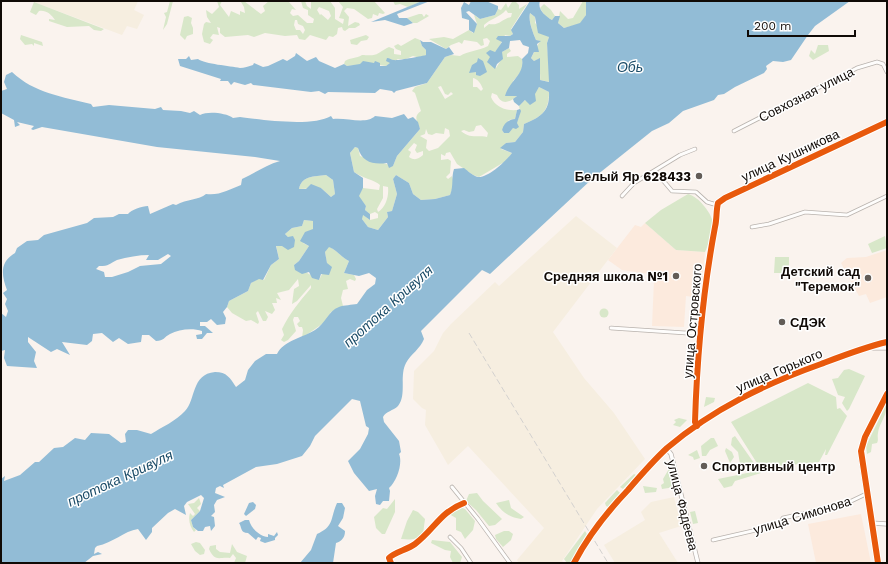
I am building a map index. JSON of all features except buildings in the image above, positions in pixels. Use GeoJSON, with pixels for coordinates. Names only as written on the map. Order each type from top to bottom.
{"type":"FeatureCollection","features":[{"type":"Feature","properties":{"kind":"street","name":"Совхозная улица"},"geometry":{"type":"LineString","coordinates":[[734,131],[839,76],[867,64],[880,62],[887,72]]}},
{"type":"Feature","properties":{"kind":"street","name":"улица Кушникова"},"geometry":{"type":"LineString","coordinates":[[717,205],[723,199],[887,122]]}},
{"type":"Feature","properties":{"kind":"street"},"geometry":{"type":"LineString","coordinates":[[622,196],[634,183],[680,155],[695,149]]}},
{"type":"Feature","properties":{"kind":"street"},"geometry":{"type":"LineString","coordinates":[[655,170],[670,188],[677,192],[696,192],[707,202],[717,205]]}},
{"type":"Feature","properties":{"kind":"street"},"geometry":{"type":"LineString","coordinates":[[752,227],[775,222],[805,212],[847,215],[887,196]]}},
{"type":"Feature","properties":{"kind":"street","name":"улица Островского"},"geometry":{"type":"LineString","coordinates":[[697,426],[695,414],[706,278],[717,205]]}},
{"type":"Feature","properties":{"kind":"street"},"geometry":{"type":"LineString","coordinates":[[611,328],[701,334]]}},
{"type":"Feature","properties":{"kind":"street","name":"улица Горького"},"geometry":{"type":"LineString","coordinates":[[574,563],[604,518],[651,464],[667,449],[697,426],[733,402],[777,380],[887,342]]}},
{"type":"Feature","properties":{"kind":"street","name":"улица Горького"},"geometry":{"type":"LineString","coordinates":[[864,350],[887,348]]}},
{"type":"Feature","properties":{"kind":"street"},"geometry":{"type":"LineString","coordinates":[[878,563],[861,461],[862,447],[887,394]]}},
{"type":"Feature","properties":{"kind":"street","name":"улица Фадеева"},"geometry":{"type":"LineString","coordinates":[[667,449],[670,454],[698,563]]}},
{"type":"Feature","properties":{"kind":"street"},"geometry":{"type":"LineString","coordinates":[[452,487],[478,519],[510,563]]}},
{"type":"Feature","properties":{"kind":"street","name":"улица Симонова"},"geometry":{"type":"LineString","coordinates":[[713,540],[778,525],[783,518],[843,505],[866,494]]}},
{"type":"Feature","properties":{"kind":"street"},"geometry":{"type":"LineString","coordinates":[[391,563],[389,558],[392,554],[396,554],[414,545],[428,535],[434,524],[443,515],[464,503]]}},
{"type":"Feature","properties":{"kind":"street"},"geometry":{"type":"LineString","coordinates":[[871,523],[887,524]]}},
{"type":"Feature","properties":{"kind":"street"},"geometry":{"type":"LineString","coordinates":[[450,537],[461,548],[472,563]]}},
{"type":"Feature","properties":{"kind":"shaded area"},"geometry":{"type":"Polygon","coordinates":[[[31,1],[138,1],[134,10],[144,15],[137,29],[127,26],[122,35],[31,1]]]}},
{"type":"Feature","properties":{"kind":"shaded area"},"geometry":{"type":"Polygon","coordinates":[[[576,216],[617,248],[553,332],[584,378],[614,413],[645,459],[597,509],[562,561],[565,563],[519,563],[517,560],[544,528],[468,446],[448,465],[425,425],[426,410],[413,399],[414,371],[434,351],[443,333],[451,324],[495,282],[499,286],[576,216]]]}},
{"type":"Feature","properties":{"kind":"shaded area","name":"Средняя школа №1"},"geometry":{"type":"Polygon","coordinates":[[[645,223],[676,250],[705,252],[700,298],[686,296],[684,327],[652,326],[654,280],[650,280],[650,274],[622,270],[608,260],[635,225],[641,227],[645,223]]]}},
{"type":"Feature","properties":{"kind":"shaded area","name":"Детский сад \"Теремок\""},"geometry":{"type":"Polygon","coordinates":[[[887,250],[887,297],[870,303],[866,294],[859,296],[841,263],[847,258],[866,257],[887,250]]]}},
{"type":"Feature","properties":{"kind":"shaded area"},"geometry":{"type":"Polygon","coordinates":[[[674,497],[678,513],[680,513],[682,519],[678,521],[681,526],[659,533],[678,563],[615,563],[604,545],[645,520],[641,512],[651,502],[674,497]]]}},
{"type":"Feature","properties":{"kind":"shaded area"},"geometry":{"type":"Polygon","coordinates":[[[861,514],[871,563],[816,563],[808,524],[861,514]]]}},
{"type":"Feature","properties":{"kind":"green space"},"geometry":{"type":"Polygon","coordinates":[[[170,1],[173,1],[167,24],[163,30],[166,17],[164,13],[167,12],[170,1]]]}},
{"type":"Feature","properties":{"kind":"green space"},"geometry":{"type":"Polygon","coordinates":[[[217,1],[222,1],[220,5],[229,17],[231,11],[240,15],[240,11],[245,13],[241,2],[244,1],[261,14],[265,11],[263,6],[269,1],[289,2],[296,10],[292,9],[290,13],[293,16],[298,15],[307,23],[313,23],[314,19],[308,15],[308,10],[303,8],[301,1],[305,1],[307,6],[311,9],[311,1],[330,1],[335,8],[335,19],[343,24],[344,19],[339,18],[343,7],[338,1],[374,1],[385,13],[379,13],[378,16],[373,14],[372,18],[368,19],[354,9],[347,8],[344,11],[349,17],[348,26],[355,22],[359,23],[360,25],[355,28],[349,28],[345,31],[342,27],[338,28],[337,34],[333,37],[329,36],[326,40],[310,35],[305,40],[299,39],[297,35],[285,36],[265,33],[254,37],[248,35],[225,37],[220,33],[220,28],[217,27],[219,35],[213,34],[210,38],[213,40],[210,44],[204,42],[202,34],[204,24],[206,22],[211,23],[207,17],[206,10],[212,14],[219,7],[217,1]],[[319,7],[317,10],[320,15],[321,14],[328,20],[331,16],[329,11],[319,7]],[[295,20],[294,25],[296,30],[300,30],[303,34],[305,30],[303,26],[298,24],[297,20],[295,20]]]}},
{"type":"Feature","properties":{"kind":"green space"},"geometry":{"type":"Polygon","coordinates":[[[393,1],[420,2],[408,7],[400,4],[395,5],[393,1]]]}},
{"type":"Feature","properties":{"kind":"green space"},"geometry":{"type":"Polygon","coordinates":[[[583,1],[587,2],[586,15],[580,24],[564,28],[558,23],[560,11],[568,19],[573,18],[583,1]]]}},
{"type":"Feature","properties":{"kind":"green space"},"geometry":{"type":"Polygon","coordinates":[[[34,2],[104,29],[101,31],[94,30],[89,26],[67,27],[49,21],[49,19],[55,20],[46,12],[39,11],[36,15],[30,12],[34,2]]]}},
{"type":"Feature","properties":{"kind":"green space"},"geometry":{"type":"Polygon","coordinates":[[[512,2],[516,2],[519,5],[519,9],[527,4],[511,29],[513,34],[510,36],[505,35],[498,49],[490,57],[496,68],[501,60],[502,52],[509,48],[511,51],[507,54],[507,57],[518,56],[522,59],[522,69],[513,81],[511,96],[517,96],[512,100],[504,102],[501,101],[497,95],[492,93],[491,97],[498,106],[509,110],[517,110],[515,119],[509,120],[502,130],[504,133],[509,133],[519,117],[519,106],[535,93],[539,87],[549,92],[549,99],[546,109],[535,119],[524,124],[523,132],[515,142],[506,143],[501,149],[512,153],[506,161],[479,177],[473,175],[457,164],[450,152],[446,153],[445,156],[441,154],[441,160],[448,159],[451,161],[450,173],[446,177],[448,179],[452,176],[454,184],[450,195],[435,199],[421,200],[413,194],[409,183],[396,175],[393,179],[397,194],[392,211],[387,212],[388,217],[378,230],[368,227],[362,219],[362,214],[370,220],[378,218],[378,214],[375,212],[370,214],[365,210],[366,206],[358,196],[363,188],[379,190],[380,185],[354,172],[350,153],[355,147],[358,148],[360,156],[393,166],[397,156],[420,129],[416,117],[421,111],[415,93],[412,91],[415,87],[427,83],[445,57],[451,55],[460,56],[484,48],[488,46],[490,41],[487,38],[483,39],[484,45],[481,46],[477,42],[464,40],[462,44],[459,42],[446,49],[429,39],[444,37],[453,39],[469,30],[473,33],[477,24],[474,15],[480,19],[495,15],[498,9],[501,10],[506,3],[508,8],[512,2]],[[506,10],[486,23],[484,28],[489,24],[495,24],[511,17],[512,13],[508,13],[506,10]],[[473,78],[473,87],[477,87],[481,91],[483,89],[479,82],[473,78]],[[441,86],[438,87],[445,99],[453,94],[451,92],[448,95],[445,94],[441,86]],[[481,125],[476,126],[474,131],[461,131],[471,136],[487,137],[488,133],[481,125]],[[445,128],[444,134],[436,133],[432,135],[428,134],[426,129],[425,134],[420,136],[427,140],[426,148],[429,151],[438,148],[450,136],[449,130],[445,128]],[[414,143],[408,150],[411,152],[409,157],[413,159],[423,155],[423,151],[417,153],[415,150],[417,145],[414,143]],[[383,186],[383,198],[377,209],[378,212],[385,204],[388,194],[388,187],[383,186]]]}},
{"type":"Feature","properties":{"kind":"green space"},"geometry":{"type":"Polygon","coordinates":[[[544,4],[555,16],[552,20],[545,16],[540,8],[544,4]]]}},
{"type":"Feature","properties":{"kind":"green space"},"geometry":{"type":"Polygon","coordinates":[[[530,13],[535,17],[535,23],[549,37],[547,43],[550,82],[540,80],[539,59],[534,61],[531,58],[540,41],[536,40],[530,23],[530,13]]]}},
{"type":"Feature","properties":{"kind":"green space"},"geometry":{"type":"Polygon","coordinates":[[[422,14],[424,17],[426,14],[429,16],[417,23],[413,23],[407,18],[422,14]]]}},
{"type":"Feature","properties":{"kind":"green space"},"geometry":{"type":"Polygon","coordinates":[[[188,16],[192,18],[191,23],[193,34],[187,36],[185,40],[180,35],[184,17],[188,16]]]}},
{"type":"Feature","properties":{"kind":"green space"},"geometry":{"type":"Polygon","coordinates":[[[21,35],[42,42],[43,46],[34,43],[34,46],[32,44],[25,45],[20,39],[21,35]]]}},
{"type":"Feature","properties":{"kind":"green space"},"geometry":{"type":"Polygon","coordinates":[[[366,35],[369,37],[367,40],[361,41],[357,45],[351,44],[350,40],[366,35]]]}},
{"type":"Feature","properties":{"kind":"green space"},"geometry":{"type":"Polygon","coordinates":[[[415,38],[420,40],[422,46],[426,50],[426,55],[420,58],[413,56],[406,59],[398,59],[386,66],[374,64],[347,66],[344,64],[345,61],[349,59],[362,55],[375,55],[389,47],[394,49],[394,54],[401,55],[401,51],[396,49],[394,46],[398,44],[401,46],[415,38]]]}},
{"type":"Feature","properties":{"kind":"green space"},"geometry":{"type":"Polygon","coordinates":[[[818,45],[828,45],[829,51],[813,60],[809,56],[811,50],[815,54],[818,45]]]}},
{"type":"Feature","properties":{"kind":"green space"},"geometry":{"type":"Polygon","coordinates":[[[326,175],[333,180],[335,194],[331,197],[321,188],[299,189],[303,181],[306,179],[326,175]]]}},
{"type":"Feature","properties":{"kind":"green space"},"geometry":{"type":"Polygon","coordinates":[[[688,194],[696,198],[704,206],[712,221],[712,232],[705,252],[676,250],[645,223],[661,210],[688,194]]]}},
{"type":"Feature","properties":{"kind":"green space"},"geometry":{"type":"Polygon","coordinates":[[[304,220],[313,221],[313,229],[303,243],[309,246],[299,261],[294,265],[319,280],[327,264],[325,252],[328,246],[349,261],[344,273],[354,275],[356,279],[355,281],[350,279],[346,281],[348,289],[343,290],[341,298],[343,306],[331,312],[325,322],[302,338],[302,327],[299,327],[297,324],[300,321],[298,317],[294,317],[293,320],[296,331],[288,340],[284,342],[281,340],[284,335],[282,329],[295,308],[311,288],[311,285],[297,301],[292,304],[294,289],[299,286],[298,279],[289,290],[277,293],[281,300],[276,298],[277,303],[272,303],[275,310],[272,314],[265,311],[268,317],[266,321],[263,321],[258,311],[256,313],[259,322],[258,324],[251,320],[246,321],[232,313],[227,307],[229,301],[248,291],[251,283],[259,278],[264,280],[271,265],[279,259],[276,245],[282,246],[288,237],[285,234],[292,228],[302,226],[304,220]]]}},
{"type":"Feature","properties":{"kind":"green space"},"geometry":{"type":"Polygon","coordinates":[[[885,236],[887,248],[872,253],[868,244],[885,236]]]}},
{"type":"Feature","properties":{"kind":"green space"},"geometry":{"type":"Polygon","coordinates":[[[775,257],[789,257],[789,273],[774,273],[775,257]]]}},
{"type":"Feature","properties":{"kind":"green space"},"geometry":{"type":"Polygon","coordinates":[[[604,308],[609,313],[604,318],[599,313],[604,308]]]}},
{"type":"Feature","properties":{"kind":"green space"},"geometry":{"type":"Polygon","coordinates":[[[849,369],[865,376],[847,411],[842,403],[845,397],[838,395],[832,379],[838,378],[844,370],[849,369]]]}},
{"type":"Feature","properties":{"kind":"green space"},"geometry":{"type":"Polygon","coordinates":[[[808,383],[836,397],[837,409],[840,408],[847,416],[827,455],[825,455],[826,449],[819,462],[760,468],[731,422],[808,383]]]}},
{"type":"Feature","properties":{"kind":"green space"},"geometry":{"type":"Polygon","coordinates":[[[706,397],[715,398],[714,402],[704,407],[706,397]]]}},
{"type":"Feature","properties":{"kind":"green space"},"geometry":{"type":"Polygon","coordinates":[[[886,405],[886,412],[879,429],[878,442],[872,444],[871,452],[867,454],[866,446],[886,405]]]}},
{"type":"Feature","properties":{"kind":"green space"},"geometry":{"type":"Polygon","coordinates":[[[679,418],[687,420],[680,427],[673,425],[676,422],[674,420],[679,418]]]}},
{"type":"Feature","properties":{"kind":"green space"},"geometry":{"type":"Polygon","coordinates":[[[735,436],[761,473],[735,481],[732,486],[724,488],[718,479],[752,472],[749,463],[740,464],[738,452],[731,445],[732,438],[735,436]]]}},
{"type":"Feature","properties":{"kind":"green space"},"geometry":{"type":"Polygon","coordinates":[[[711,438],[714,438],[718,446],[710,450],[706,456],[702,456],[701,446],[711,438]]]}},
{"type":"Feature","properties":{"kind":"green space"},"geometry":{"type":"Polygon","coordinates":[[[726,448],[732,452],[734,457],[730,463],[725,451],[726,448]]]}},
{"type":"Feature","properties":{"kind":"green space"},"geometry":{"type":"Polygon","coordinates":[[[697,450],[700,458],[694,460],[693,457],[688,455],[697,450]]]}},
{"type":"Feature","properties":{"kind":"green space"},"geometry":{"type":"Polygon","coordinates":[[[670,467],[675,487],[662,489],[661,485],[664,483],[663,479],[670,467]]]}},
{"type":"Feature","properties":{"kind":"green space"},"geometry":{"type":"Polygon","coordinates":[[[634,474],[636,475],[623,489],[620,487],[634,474]]]}},
{"type":"Feature","properties":{"kind":"green space"},"geometry":{"type":"Polygon","coordinates":[[[643,486],[657,488],[656,492],[645,493],[643,486]]]}},
{"type":"Feature","properties":{"kind":"green space"},"geometry":{"type":"Polygon","coordinates":[[[617,490],[620,493],[608,507],[606,506],[605,503],[617,490]]]}},
{"type":"Feature","properties":{"kind":"green space"},"geometry":{"type":"Polygon","coordinates":[[[477,493],[483,501],[502,519],[495,525],[489,526],[476,510],[466,501],[469,494],[477,493]]]}},
{"type":"Feature","properties":{"kind":"green space"},"geometry":{"type":"Polygon","coordinates":[[[199,498],[201,504],[197,508],[200,511],[191,520],[193,527],[196,530],[194,532],[190,526],[189,518],[190,513],[193,516],[195,514],[188,504],[194,503],[199,498]]]}},
{"type":"Feature","properties":{"kind":"green space"},"geometry":{"type":"Polygon","coordinates":[[[395,499],[395,512],[385,534],[382,534],[376,528],[374,517],[383,508],[387,509],[395,499]]]}},
{"type":"Feature","properties":{"kind":"green space"},"geometry":{"type":"Polygon","coordinates":[[[509,500],[511,508],[524,517],[521,519],[510,516],[496,503],[509,500]]]}},
{"type":"Feature","properties":{"kind":"green space"},"geometry":{"type":"Polygon","coordinates":[[[460,507],[465,509],[475,521],[473,530],[465,539],[461,532],[456,530],[456,518],[449,514],[460,507]]]}},
{"type":"Feature","properties":{"kind":"green space"},"geometry":{"type":"Polygon","coordinates":[[[413,510],[418,512],[425,519],[423,534],[413,539],[401,539],[407,521],[413,510]]]}},
{"type":"Feature","properties":{"kind":"green space"},"geometry":{"type":"Polygon","coordinates":[[[695,511],[698,523],[693,524],[690,512],[695,511]]]}},
{"type":"Feature","properties":{"kind":"green space"},"geometry":{"type":"Polygon","coordinates":[[[504,531],[509,531],[513,534],[511,540],[503,547],[496,539],[495,535],[504,531]]]}},
{"type":"Feature","properties":{"kind":"green space"},"geometry":{"type":"Polygon","coordinates":[[[585,531],[588,536],[570,563],[567,563],[564,559],[585,531]]]}},
{"type":"Feature","properties":{"kind":"green space"},"geometry":{"type":"Polygon","coordinates":[[[432,540],[450,542],[462,557],[460,563],[453,563],[450,557],[451,551],[445,550],[431,543],[432,540]]]}},
{"type":"Feature","properties":{"kind":"green space"},"geometry":{"type":"Polygon","coordinates":[[[196,542],[200,543],[205,550],[204,554],[200,555],[195,551],[191,544],[196,542]]]}},
{"type":"Feature","properties":{"kind":"green space"},"geometry":{"type":"Polygon","coordinates":[[[232,544],[237,552],[247,556],[245,563],[234,563],[236,558],[233,554],[230,558],[217,558],[213,556],[209,549],[210,546],[216,545],[216,549],[220,552],[230,553],[232,544]]]}},
{"type":"Feature","properties":{"kind":"water"},"geometry":{"type":"Polygon","coordinates":[[[422,1],[430,1],[397,14],[399,18],[407,18],[413,23],[404,26],[385,20],[371,22],[422,1]]]}},
{"type":"Feature","properties":{"kind":"water"},"geometry":{"type":"Polygon","coordinates":[[[471,1],[486,1],[498,6],[495,15],[480,19],[469,11],[466,12],[477,24],[474,33],[469,30],[469,20],[462,18],[461,8],[464,2],[469,5],[471,1]]]}},
{"type":"Feature","properties":{"kind":"water","name":"Обь"},"geometry":{"type":"Polygon","coordinates":[[[530,1],[540,1],[539,4],[544,14],[552,20],[555,16],[560,16],[558,23],[564,28],[580,23],[586,15],[586,1],[850,1],[815,26],[791,60],[783,62],[773,61],[766,66],[767,69],[764,73],[724,94],[718,95],[714,100],[683,111],[669,123],[652,131],[592,179],[490,274],[482,270],[421,331],[424,339],[408,360],[404,368],[401,402],[383,417],[384,422],[399,441],[401,452],[399,454],[400,467],[392,485],[389,488],[389,501],[383,501],[380,505],[376,504],[375,496],[377,489],[369,491],[354,473],[348,461],[360,449],[368,434],[369,428],[366,426],[360,401],[352,399],[315,436],[310,446],[302,456],[277,464],[256,467],[223,485],[224,488],[220,486],[216,488],[215,493],[225,497],[217,500],[214,505],[215,512],[211,516],[214,517],[215,526],[211,531],[210,526],[205,527],[203,531],[198,531],[193,527],[191,520],[200,511],[204,498],[201,495],[187,502],[184,506],[186,515],[175,509],[168,513],[152,528],[152,532],[146,540],[138,529],[133,530],[97,546],[94,554],[98,552],[102,554],[93,556],[84,563],[1,563],[1,479],[5,476],[4,481],[20,475],[35,462],[39,462],[54,448],[63,447],[75,438],[85,440],[91,433],[109,434],[121,443],[126,442],[125,434],[128,430],[137,430],[151,434],[173,421],[185,411],[191,401],[198,382],[202,377],[207,374],[219,372],[230,378],[236,387],[245,380],[248,370],[255,361],[266,354],[277,354],[284,346],[315,330],[335,309],[357,304],[367,290],[375,284],[376,278],[369,273],[359,276],[344,273],[349,261],[329,247],[325,252],[327,263],[332,267],[329,275],[321,274],[319,280],[312,278],[309,272],[302,274],[295,270],[294,265],[299,261],[309,246],[300,241],[305,232],[313,229],[313,221],[304,220],[302,226],[292,228],[285,234],[288,237],[293,236],[295,240],[294,247],[288,250],[282,246],[276,246],[279,259],[271,265],[263,280],[259,279],[251,283],[248,291],[229,301],[223,312],[226,318],[225,324],[217,325],[211,319],[207,322],[200,322],[200,326],[205,326],[213,333],[207,333],[202,339],[197,339],[196,335],[202,334],[202,331],[194,330],[178,331],[159,341],[156,341],[149,335],[142,335],[141,342],[128,344],[119,338],[113,342],[102,333],[93,334],[92,341],[87,345],[62,342],[70,355],[57,349],[51,352],[28,337],[28,342],[36,352],[34,361],[37,368],[7,366],[4,358],[5,350],[1,351],[1,313],[6,317],[8,311],[5,304],[7,299],[3,293],[7,290],[3,269],[4,264],[15,253],[17,248],[27,241],[38,240],[44,235],[87,223],[94,218],[113,217],[119,214],[128,214],[137,208],[148,206],[150,214],[173,204],[176,205],[206,194],[224,192],[241,185],[242,179],[280,161],[157,147],[42,127],[33,130],[31,129],[34,126],[17,122],[20,125],[15,127],[14,120],[1,113],[1,91],[7,89],[4,82],[6,75],[12,72],[39,90],[91,104],[93,107],[109,105],[155,109],[161,107],[163,110],[190,113],[194,111],[200,115],[217,113],[233,118],[240,117],[287,122],[312,121],[331,116],[333,119],[361,120],[371,119],[375,116],[392,118],[404,114],[408,119],[413,117],[418,122],[420,129],[397,156],[393,166],[389,168],[387,163],[369,162],[362,157],[358,148],[355,147],[350,153],[354,172],[363,178],[363,188],[359,196],[366,206],[365,210],[370,214],[370,220],[363,215],[362,219],[368,227],[378,230],[388,217],[387,212],[392,211],[397,194],[393,179],[396,175],[409,183],[413,194],[421,200],[435,199],[450,195],[454,169],[464,168],[472,175],[478,177],[482,177],[492,172],[512,153],[500,148],[506,143],[515,142],[523,132],[524,124],[540,116],[546,109],[549,99],[549,92],[539,87],[535,94],[536,101],[530,105],[525,100],[519,106],[513,99],[517,96],[505,96],[519,74],[522,59],[528,53],[529,47],[523,45],[520,40],[510,41],[509,48],[502,52],[503,59],[497,64],[495,69],[487,62],[490,57],[486,53],[490,50],[495,52],[502,42],[496,39],[498,36],[510,36],[513,34],[511,30],[530,1]],[[530,13],[530,23],[536,40],[541,41],[537,44],[539,52],[534,52],[531,58],[534,61],[540,58],[540,80],[549,82],[547,43],[549,37],[538,33],[535,17],[530,13]],[[326,175],[313,177],[303,181],[299,189],[306,189],[311,184],[321,188],[331,197],[335,194],[333,180],[326,175]],[[168,254],[158,260],[146,260],[149,255],[133,256],[117,260],[107,265],[99,266],[96,269],[104,272],[105,277],[112,277],[140,266],[161,264],[171,256],[168,254]]]}},
{"type":"Feature","properties":{"kind":"water"},"geometry":{"type":"Polygon","coordinates":[[[420,40],[423,42],[431,42],[446,49],[449,47],[454,54],[445,57],[427,83],[396,91],[394,93],[392,91],[380,89],[375,93],[328,92],[325,94],[319,91],[311,92],[253,85],[251,83],[245,85],[234,82],[231,85],[228,81],[220,81],[221,79],[180,66],[178,59],[186,59],[189,56],[191,60],[198,59],[212,64],[240,68],[253,65],[254,63],[263,67],[283,59],[287,61],[295,56],[296,53],[307,61],[316,57],[319,61],[335,68],[344,64],[347,66],[360,64],[363,61],[374,63],[375,61],[380,63],[380,66],[386,66],[390,63],[386,61],[387,58],[396,60],[426,55],[426,50],[422,46],[420,40]]]}},
{"type":"Feature","properties":{"kind":"water"},"geometry":{"type":"Polygon","coordinates":[[[478,58],[483,61],[487,72],[480,76],[476,75],[476,72],[469,73],[472,65],[477,62],[478,58]]]}},
{"type":"Feature","properties":{"kind":"water"},"geometry":{"type":"Polygon","coordinates":[[[520,109],[521,111],[517,123],[519,127],[516,129],[513,128],[509,133],[504,133],[502,130],[504,125],[508,121],[515,119],[517,110],[520,109]]]}},
{"type":"Feature","properties":{"kind":"water"},"geometry":{"type":"Polygon","coordinates":[[[253,502],[256,505],[255,509],[246,516],[244,514],[249,503],[253,502]]]}},
{"type":"Feature","properties":{"kind":"water"},"geometry":{"type":"Polygon","coordinates":[[[337,503],[342,503],[345,508],[343,518],[338,526],[345,531],[345,533],[344,537],[336,543],[333,563],[300,563],[311,550],[317,534],[329,525],[337,503]]]}},
{"type":"Feature","properties":{"kind":"water"},"geometry":{"type":"Polygon","coordinates":[[[249,520],[254,529],[262,535],[268,537],[268,534],[274,536],[277,532],[278,535],[275,540],[265,543],[260,541],[261,538],[258,537],[256,540],[242,530],[239,523],[249,520]]]}},
{"type":"Feature","properties":{"kind":"railway"},"geometry":{"type":"LineString","coordinates":[[469,333],[608,563]]}},
{"type":"Feature","properties":{"kind":"cycle path"},"geometry":{"type":"LineString","coordinates":[[697,426],[695,422],[701,324],[718,203],[725,198],[887,122]]}},
{"type":"Feature","properties":{"kind":"cycle path"},"geometry":{"type":"LineString","coordinates":[[574,563],[585,543],[598,525],[647,469],[667,448],[703,421],[740,399],[780,380],[870,346],[887,342]]}},
{"type":"Feature","properties":{"kind":"cycle path"},"geometry":{"type":"LineString","coordinates":[[878,563],[861,451],[865,437],[887,394]]}},
{"type":"Feature","properties":{"kind":"cycle path"},"geometry":{"type":"LineString","coordinates":[[391,563],[389,558],[391,556],[422,539],[443,516],[464,503]]}},
{"type":"Feature","properties":{"kind":"place","name":"Белый Яр 628433"},"geometry":{"type":"Point","coordinates":[699,176]}},
{"type":"Feature","properties":{"kind":"place","name":"Средняя школа №1"},"geometry":{"type":"Point","coordinates":[676,276]}},
{"type":"Feature","properties":{"kind":"place","name":"Детский сад \"Теремок\""},"geometry":{"type":"Point","coordinates":[868,278]}},
{"type":"Feature","properties":{"kind":"place","name":"СДЭК"},"geometry":{"type":"Point","coordinates":[782,322]}},
{"type":"Feature","properties":{"kind":"place","name":"Спортивный центр"},"geometry":{"type":"Point","coordinates":[704,466]}},
{"type":"Feature","properties":{"kind":"water label","name":"протока Кривуля"},"geometry":{"type":"Point","coordinates":[388,306]}},
{"type":"Feature","properties":{"kind":"water label","name":"протока Кривуля"},"geometry":{"type":"Point","coordinates":[120,478]}}]}
